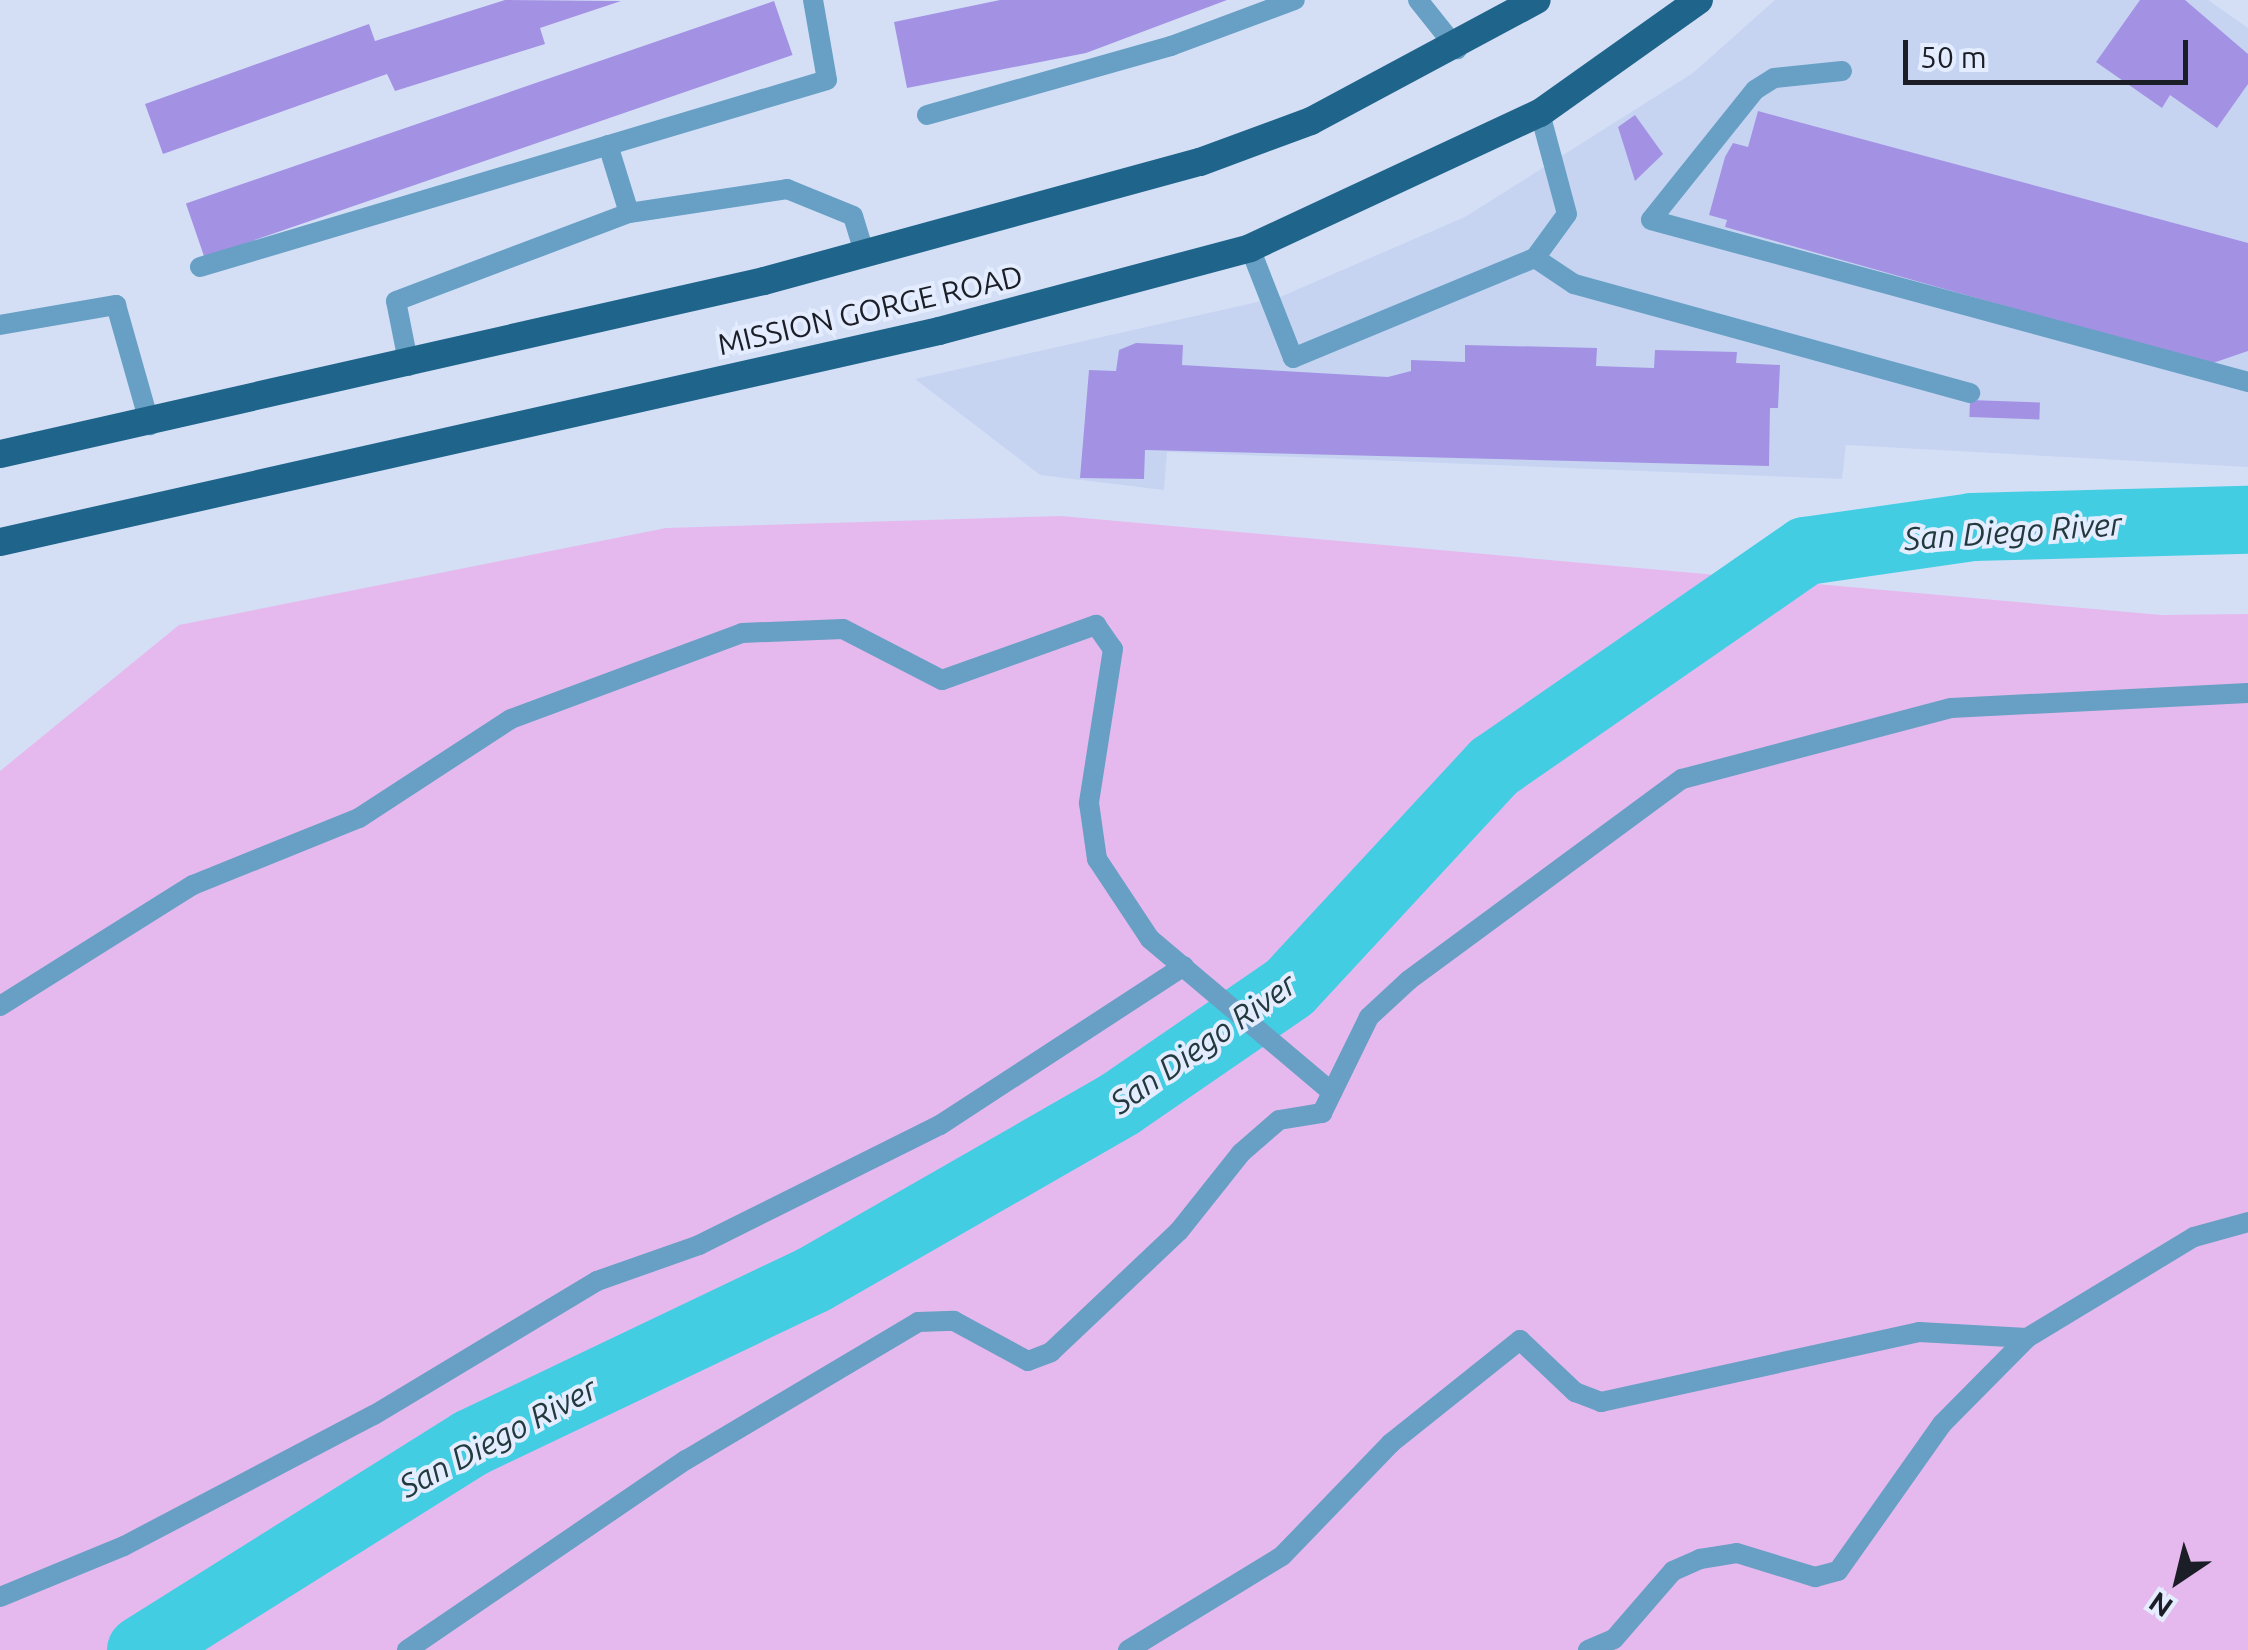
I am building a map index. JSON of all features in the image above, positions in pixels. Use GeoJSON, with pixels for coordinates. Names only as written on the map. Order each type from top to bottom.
{"type":"FeatureCollection","features":[{"type":"Feature","properties":{"kind":"main road","name":"MISSION GORGE ROAD"},"geometry":{"type":"LineString","coordinates":[[0,454],[409,366],[864,254],[1200,162],[1311,121],[1457,49],[1537,0]]}},
{"type":"Feature","properties":{"kind":"main road","name":"MISSION GORGE ROAD"},"geometry":{"type":"LineString","coordinates":[[0,542],[940,331],[1250,248],[1540,113],[1700,0]]}},
{"type":"Feature","properties":{"kind":"lane"},"geometry":{"type":"LineString","coordinates":[[200,267],[826,80],[813,0]]}},
{"type":"Feature","properties":{"kind":"lane"},"geometry":{"type":"LineString","coordinates":[[927,115],[1171,46],[1295,0]]}},
{"type":"Feature","properties":{"kind":"lane"},"geometry":{"type":"LineString","coordinates":[[1418,0],[1457,49]]}},
{"type":"Feature","properties":{"kind":"lane"},"geometry":{"type":"LineString","coordinates":[[1842,70],[1774,78],[1754,90],[1652,220],[2248,382]]}},
{"type":"Feature","properties":{"kind":"lane"},"geometry":{"type":"LineString","coordinates":[[1250,248],[1293,358],[1535,258],[1567,214],[1540,113]]}},
{"type":"Feature","properties":{"kind":"lane"},"geometry":{"type":"LineString","coordinates":[[608,144],[629,213]]}},
{"type":"Feature","properties":{"kind":"lane"},"geometry":{"type":"LineString","coordinates":[[409,366],[396,301],[629,213],[788,189],[853,216],[864,254]]}},
{"type":"Feature","properties":{"kind":"lane"},"geometry":{"type":"LineString","coordinates":[[1535,258],[1574,284],[1970,394]]}},
{"type":"Feature","properties":{"kind":"lane"},"geometry":{"type":"LineString","coordinates":[[0,325],[116,304],[150,424]]}},
{"type":"Feature","properties":{"kind":"lane"},"geometry":{"type":"LineString","coordinates":[[0,1006],[193,885],[359,818],[511,718],[742,633],[784,626],[843,629],[942,680],[1061,631],[1104,630],[1112,663],[1088,803],[1097,859],[1150,939],[1332,1092]]}},
{"type":"Feature","properties":{"kind":"lane"},"geometry":{"type":"LineString","coordinates":[[407,1650],[686,1460],[918,1322],[954,1322],[1007,1353],[1040,1359],[1178,1231],[1241,1153],[1279,1120],[1322,1113],[1369,1018],[1409,980],[1682,779],[1951,708],[2248,693]]}},
{"type":"Feature","properties":{"kind":"lane"},"geometry":{"type":"LineString","coordinates":[[0,1597],[124,1546],[374,1414],[598,1280],[699,1245],[940,1125],[1190,971]]}},
{"type":"Feature","properties":{"kind":"lane"},"geometry":{"type":"LineString","coordinates":[[1588,1650],[1614,1638],[1673,1570],[1700,1559],[1737,1553],[1815,1577],[1838,1571],[1942,1424],[2027,1338],[2194,1237],[2248,1222]]}},
{"type":"Feature","properties":{"kind":"lane"},"geometry":{"type":"LineString","coordinates":[[1128,1650],[1282,1556],[1391,1443],[1520,1340],[1575,1392],[1601,1402],[1919,1332],[2027,1338]]}},
{"type":"Feature","properties":{"kind":"shaded area"},"geometry":{"type":"Polygon","coordinates":[[[1775,0],[2208,0],[2248,28],[2248,467],[1846,445],[1842,479],[1167,452],[1164,490],[1040,475],[915,379],[1280,297],[1465,217],[1693,73],[1775,0]]]}},
{"type":"Feature","properties":{"kind":"shaded area"},"geometry":{"type":"Polygon","coordinates":[[[1061,516],[2161,615],[2248,614],[2248,1650],[0,1650],[0,771],[179,625],[666,528],[1061,516]]]}},
{"type":"Feature","properties":{"kind":"building"},"geometry":{"type":"Polygon","coordinates":[[[505,0],[621,1],[540,28],[545,44],[395,91],[387,74],[163,154],[145,104],[369,24],[375,41],[505,0]]]}},
{"type":"Feature","properties":{"kind":"building"},"geometry":{"type":"Polygon","coordinates":[[[1000,0],[1227,0],[1086,53],[907,88],[894,22],[1000,0]]]}},
{"type":"Feature","properties":{"kind":"building"},"geometry":{"type":"Polygon","coordinates":[[[2140,0],[2185,0],[2248,54],[2248,84],[2217,128],[2170,95],[2162,108],[2096,62],[2140,0]]]}},
{"type":"Feature","properties":{"kind":"building"},"geometry":{"type":"Polygon","coordinates":[[[774,1],[793,55],[204,257],[186,204],[774,1]]]}},
{"type":"Feature","properties":{"kind":"building"},"geometry":{"type":"Polygon","coordinates":[[[1758,111],[2248,243],[2248,351],[2210,364],[1725,227],[1727,220],[1709,215],[1725,157],[1733,143],[1748,147],[1758,111]]]}},
{"type":"Feature","properties":{"kind":"building"},"geometry":{"type":"Polygon","coordinates":[[[1635,115],[1663,154],[1635,181],[1618,127],[1635,115]]]}},
{"type":"Feature","properties":{"kind":"building"},"geometry":{"type":"Polygon","coordinates":[[[1136,343],[1183,345],[1182,365],[1388,377],[1411,371],[1411,360],[1465,362],[1465,345],[1597,348],[1596,366],[1654,368],[1655,350],[1737,352],[1736,363],[1780,365],[1778,408],[1770,408],[1769,466],[1145,450],[1144,479],[1080,478],[1089,370],[1116,371],[1119,350],[1136,343]]]}},
{"type":"Feature","properties":{"kind":"building"},"geometry":{"type":"Polygon","coordinates":[[[1970,400],[2040,402],[2039,419],[1969,417],[1970,400]]]}},
{"type":"Feature","properties":{"kind":"waterway","name":"San Diego River"},"geometry":{"type":"LineString","coordinates":[[141,1650],[471,1443],[813,1280],[1120,1104],[1290,987],[1495,766],[1806,551],[1972,527],[2248,520]]}}]}
